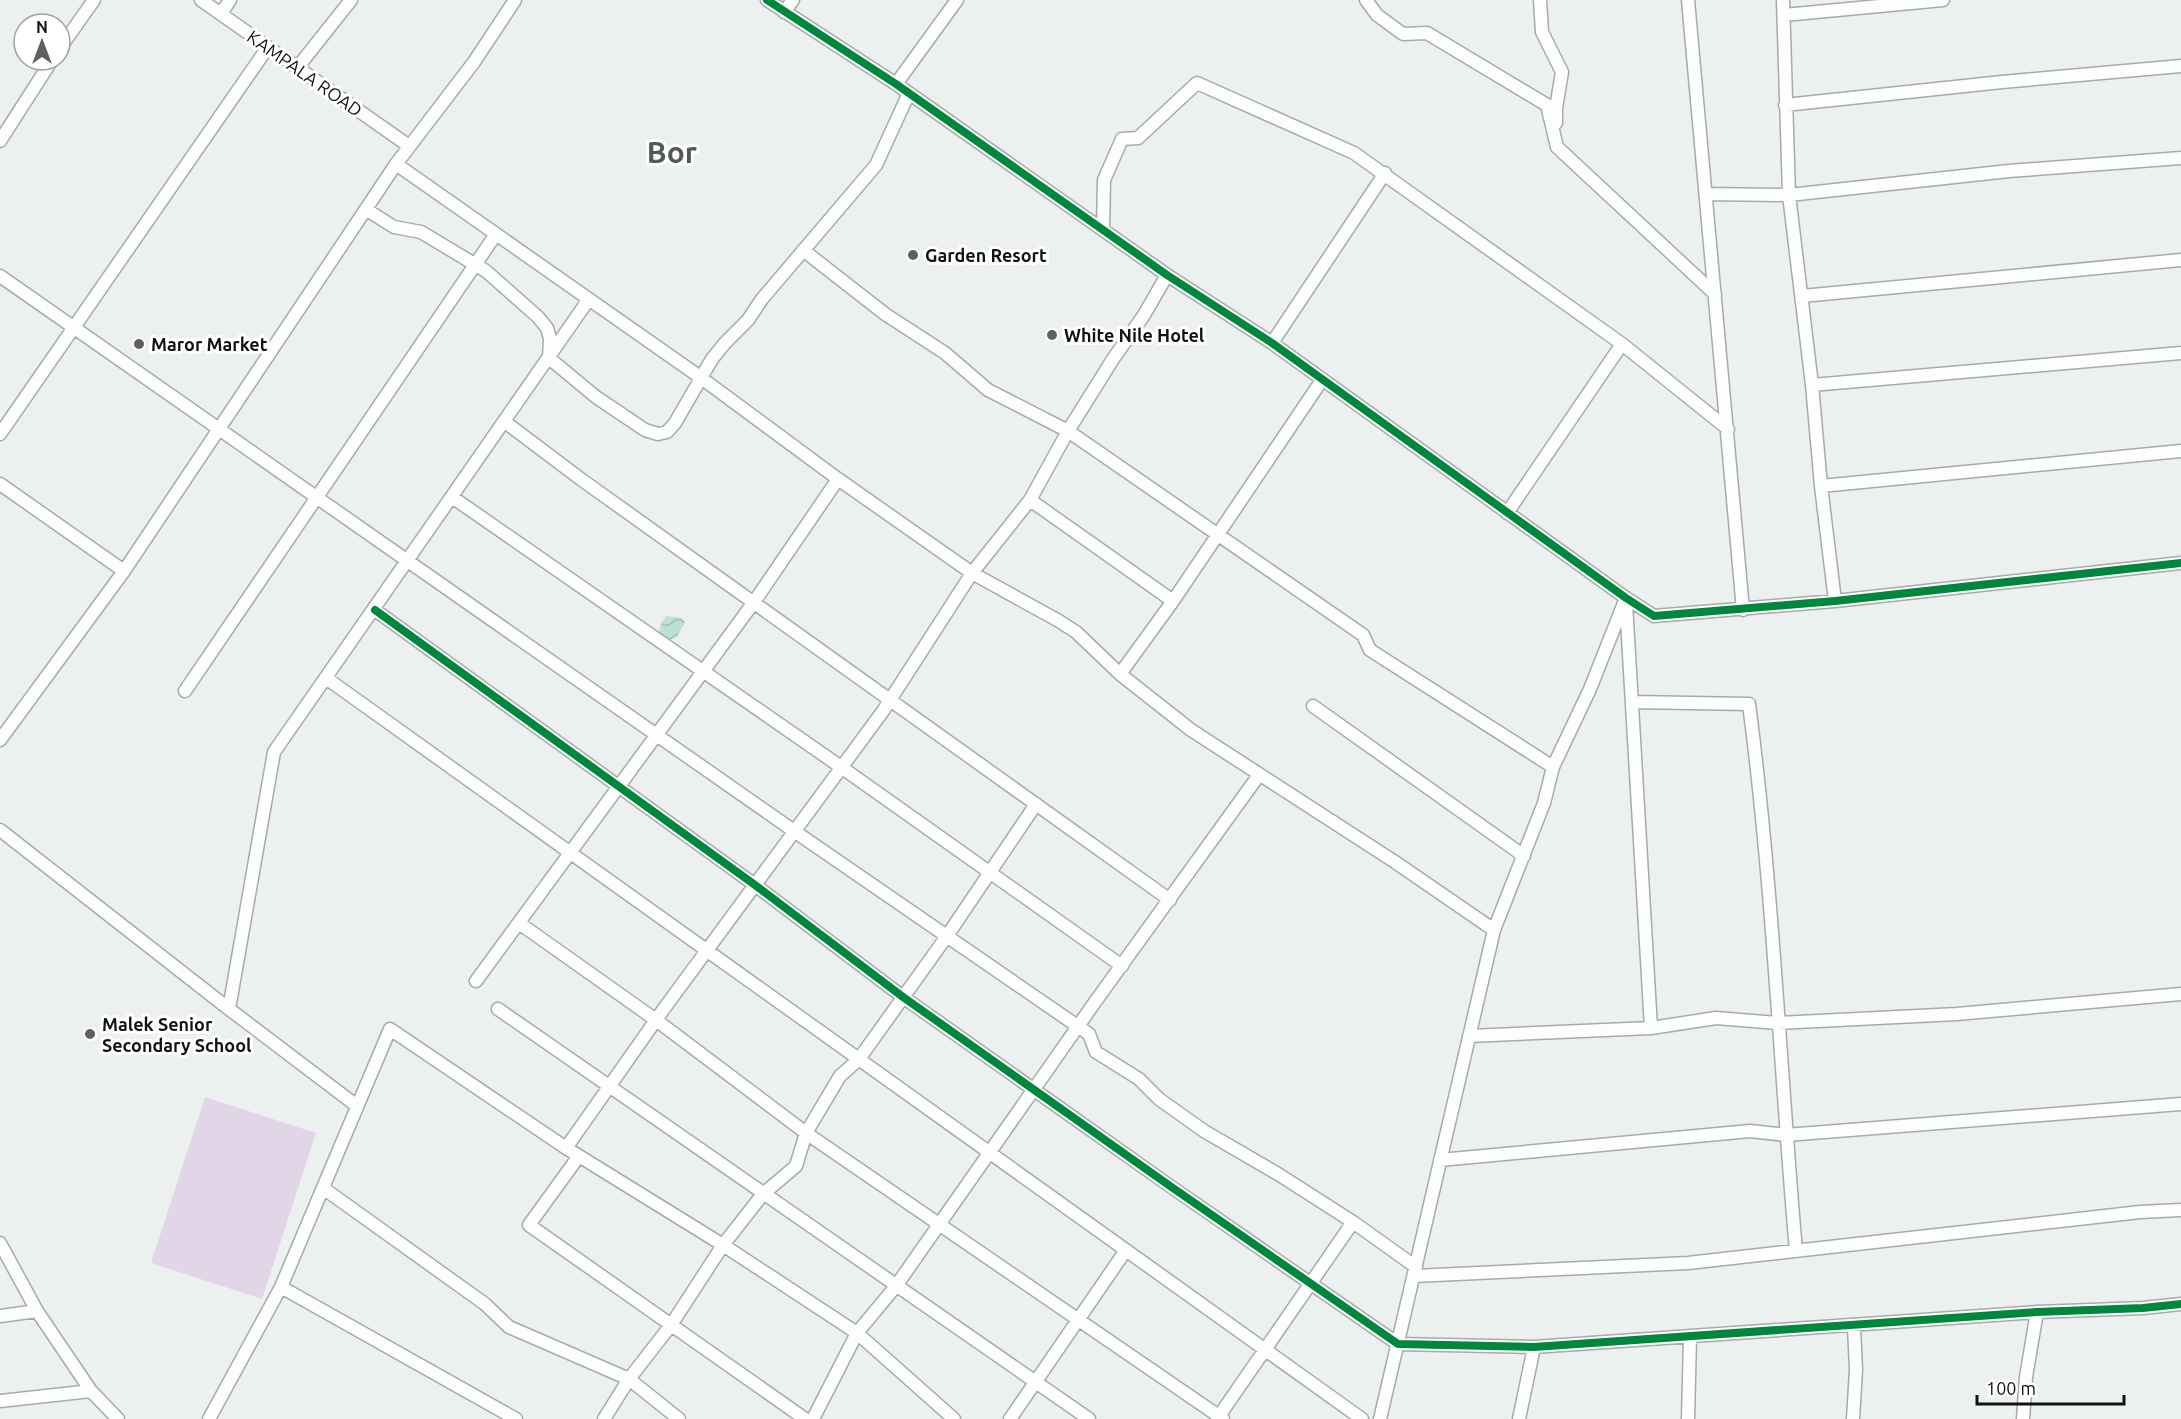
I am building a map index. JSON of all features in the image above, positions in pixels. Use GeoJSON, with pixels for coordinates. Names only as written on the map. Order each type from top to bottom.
{"type":"FeatureCollection","features":[{"type":"Feature","properties":{"kind":"street"},"geometry":{"type":"LineString","coordinates":[[72,31],[94,0]]}},
{"type":"Feature","properties":{"kind":"street","name":"KAMPALA ROAD"},"geometry":{"type":"LineString","coordinates":[[201,0],[409,146]]}},
{"type":"Feature","properties":{"kind":"street"},"geometry":{"type":"LineString","coordinates":[[221,14],[230,0]]}},
{"type":"Feature","properties":{"kind":"street"},"geometry":{"type":"LineString","coordinates":[[297,68],[351,0]]}},
{"type":"Feature","properties":{"kind":"street"},"geometry":{"type":"LineString","coordinates":[[0,740],[124,571],[396,164],[474,62],[515,0]]}},
{"type":"Feature","properties":{"kind":"street"},"geometry":{"type":"LineString","coordinates":[[767,0],[896,84],[1167,275],[1272,344],[1654,616],[1835,601],[2181,563]]}},
{"type":"Feature","properties":{"kind":"street"},"geometry":{"type":"LineString","coordinates":[[784,12],[793,0]]}},
{"type":"Feature","properties":{"kind":"street"},"geometry":{"type":"LineString","coordinates":[[896,84],[957,0]]}},
{"type":"Feature","properties":{"kind":"street"},"geometry":{"type":"LineString","coordinates":[[1366,0],[1377,15],[1403,34],[1427,33],[1547,105],[1557,147],[1715,294]]}},
{"type":"Feature","properties":{"kind":"street"},"geometry":{"type":"LineString","coordinates":[[1540,0],[1542,32],[1562,72],[1556,108],[1557,147]]}},
{"type":"Feature","properties":{"kind":"street"},"geometry":{"type":"LineString","coordinates":[[1688,0],[1743,610]]}},
{"type":"Feature","properties":{"kind":"street"},"geometry":{"type":"LineString","coordinates":[[1783,0],[1789,195],[1835,601]]}},
{"type":"Feature","properties":{"kind":"street"},"geometry":{"type":"LineString","coordinates":[[1784,15],[1943,0]]}},
{"type":"Feature","properties":{"kind":"street"},"geometry":{"type":"LineString","coordinates":[[0,434],[268,47]]}},
{"type":"Feature","properties":{"kind":"street"},"geometry":{"type":"LineString","coordinates":[[1785,105],[2181,66]]}},
{"type":"Feature","properties":{"kind":"street"},"geometry":{"type":"LineString","coordinates":[[0,141],[44,72]]}},
{"type":"Feature","properties":{"kind":"street"},"geometry":{"type":"LineString","coordinates":[[1103,229],[1104,180],[1122,139],[1138,138],[1197,83],[1354,153],[1385,173],[1622,344],[1728,429]]}},
{"type":"Feature","properties":{"kind":"street"},"geometry":{"type":"LineString","coordinates":[[549,358],[612,408],[645,430],[657,434],[667,432],[675,423],[700,376],[725,343],[748,320],[802,250],[876,165],[909,93]]}},
{"type":"Feature","properties":{"kind":"street"},"geometry":{"type":"LineString","coordinates":[[1706,194],[1789,195],[2009,171],[2181,158]]}},
{"type":"Feature","properties":{"kind":"street"},"geometry":{"type":"LineString","coordinates":[[396,164],[700,376],[838,479],[972,573],[1076,632],[1120,674],[1191,730],[1395,862],[1494,930]]}},
{"type":"Feature","properties":{"kind":"street"},"geometry":{"type":"LineString","coordinates":[[1272,344],[1385,173]]}},
{"type":"Feature","properties":{"kind":"street"},"geometry":{"type":"LineString","coordinates":[[366,210],[394,227],[421,232],[476,264],[538,317],[547,328],[550,338],[549,358]]}},
{"type":"Feature","properties":{"kind":"street"},"geometry":{"type":"LineString","coordinates":[[185,691],[496,234]]}},
{"type":"Feature","properties":{"kind":"street"},"geometry":{"type":"LineString","coordinates":[[802,250],[885,314],[945,353],[988,390],[1068,431],[1363,635],[1370,650],[1553,767]]}},
{"type":"Feature","properties":{"kind":"street"},"geometry":{"type":"LineString","coordinates":[[1802,296],[2181,260]]}},
{"type":"Feature","properties":{"kind":"street"},"geometry":{"type":"LineString","coordinates":[[566,1149],[609,1084],[891,699],[972,573],[1030,500],[1068,431],[1113,359],[1144,315],[1167,275]]}},
{"type":"Feature","properties":{"kind":"street"},"geometry":{"type":"LineString","coordinates":[[0,276],[794,831],[1078,1026],[1089,1034],[1096,1052],[1139,1079],[1159,1099],[1204,1131],[1278,1174],[1353,1222],[1415,1271],[1688,1263],[2140,1212],[2181,1210]]}},
{"type":"Feature","properties":{"kind":"street"},"geometry":{"type":"LineString","coordinates":[[229,1009],[274,752],[375,610],[589,299]]}},
{"type":"Feature","properties":{"kind":"street"},"geometry":{"type":"LineString","coordinates":[[1507,513],[1622,344]]}},
{"type":"Feature","properties":{"kind":"street"},"geometry":{"type":"LineString","coordinates":[[1812,385],[2181,353]]}},
{"type":"Feature","properties":{"kind":"street"},"geometry":{"type":"LineString","coordinates":[[1120,674],[1173,601],[1322,380]]}},
{"type":"Feature","properties":{"kind":"street"},"geometry":{"type":"LineString","coordinates":[[505,422],[582,480],[1170,900]]}},
{"type":"Feature","properties":{"kind":"street"},"geometry":{"type":"LineString","coordinates":[[1821,486],[2179,454]]}},
{"type":"Feature","properties":{"kind":"street"},"geometry":{"type":"LineString","coordinates":[[476,981],[570,852],[620,788],[754,602],[838,479]]}},
{"type":"Feature","properties":{"kind":"street"},"geometry":{"type":"LineString","coordinates":[[0,484],[124,571]]}},
{"type":"Feature","properties":{"kind":"street"},"geometry":{"type":"LineString","coordinates":[[452,497],[841,767],[1122,966]]}},
{"type":"Feature","properties":{"kind":"street"},"geometry":{"type":"LineString","coordinates":[[1030,500],[1173,601]]}},
{"type":"Feature","properties":{"kind":"street"},"geometry":{"type":"LineString","coordinates":[[1626,598],[1634,702],[1651,1028]]}},
{"type":"Feature","properties":{"kind":"street"},"geometry":{"type":"LineString","coordinates":[[1380,1419],[1494,930],[1544,803],[1553,767],[1590,688],[1626,598]]}},
{"type":"Feature","properties":{"kind":"street"},"geometry":{"type":"LineString","coordinates":[[375,610],[754,885],[903,997],[1398,1344],[1534,1347],[2181,1304]]}},
{"type":"Feature","properties":{"kind":"street"},"geometry":{"type":"LineString","coordinates":[[327,678],[1362,1419]]}},
{"type":"Feature","properties":{"kind":"street"},"geometry":{"type":"LineString","coordinates":[[1634,702],[1749,704],[1764,819],[1796,1251]]}},
{"type":"Feature","properties":{"kind":"street"},"geometry":{"type":"LineString","coordinates":[[1313,706],[1524,856]]}},
{"type":"Feature","properties":{"kind":"street"},"geometry":{"type":"LineString","coordinates":[[813,1419],[857,1333],[896,1286],[1078,1026],[1259,775]]}},
{"type":"Feature","properties":{"kind":"street"},"geometry":{"type":"LineString","coordinates":[[604,1419],[630,1379],[671,1325],[723,1245],[763,1194],[796,1166],[806,1133],[840,1076],[859,1059],[947,936],[1036,804]]}},
{"type":"Feature","properties":{"kind":"street"},"geometry":{"type":"LineString","coordinates":[[0,831],[357,1106]]}},
{"type":"Feature","properties":{"kind":"street"},"geometry":{"type":"LineString","coordinates":[[519,923],[656,1020],[806,1133],[1219,1418],[1309,1283],[1353,1222]]}},
{"type":"Feature","properties":{"kind":"street"},"geometry":{"type":"LineString","coordinates":[[1469,1036],[1651,1028],[1716,1018],[1778,1023],[1957,1014],[2181,993]]}},
{"type":"Feature","properties":{"kind":"street"},"geometry":{"type":"LineString","coordinates":[[498,1009],[1089,1419]]}},
{"type":"Feature","properties":{"kind":"street"},"geometry":{"type":"LineString","coordinates":[[209,1419],[281,1287],[390,1029],[566,1149],[723,1245],[857,1333],[954,1419]]}},
{"type":"Feature","properties":{"kind":"street"},"geometry":{"type":"LineString","coordinates":[[1440,1160],[1750,1131],[1786,1135],[2181,1104]]}},
{"type":"Feature","properties":{"kind":"street"},"geometry":{"type":"LineString","coordinates":[[579,1156],[529,1225],[805,1419]]}},
{"type":"Feature","properties":{"kind":"street"},"geometry":{"type":"LineString","coordinates":[[323,1188],[485,1304],[509,1327],[630,1379],[679,1419]]}},
{"type":"Feature","properties":{"kind":"street"},"geometry":{"type":"LineString","coordinates":[[1,1247],[37,1311],[91,1391],[118,1419]]}},
{"type":"Feature","properties":{"kind":"street"},"geometry":{"type":"LineString","coordinates":[[1010,1419],[1126,1250]]}},
{"type":"Feature","properties":{"kind":"street"},"geometry":{"type":"LineString","coordinates":[[281,1287],[516,1419]]}},
{"type":"Feature","properties":{"kind":"street"},"geometry":{"type":"LineString","coordinates":[[0,1316],[37,1311]]}},
{"type":"Feature","properties":{"kind":"street"},"geometry":{"type":"LineString","coordinates":[[2023,1419],[2026,1377],[2037,1312]]}},
{"type":"Feature","properties":{"kind":"street"},"geometry":{"type":"LineString","coordinates":[[1853,1419],[1856,1370],[1854,1326]]}},
{"type":"Feature","properties":{"kind":"street"},"geometry":{"type":"LineString","coordinates":[[1688,1419],[1690,1337]]}},
{"type":"Feature","properties":{"kind":"street"},"geometry":{"type":"LineString","coordinates":[[1519,1419],[1534,1347]]}},
{"type":"Feature","properties":{"kind":"street"},"geometry":{"type":"LineString","coordinates":[[0,1401],[91,1391]]}},
{"type":"Feature","properties":{"kind":"shaded area"},"geometry":{"type":"Polygon","coordinates":[[[205,1097],[316,1133],[262,1299],[151,1263],[205,1097]]]}},
{"type":"Feature","properties":{"kind":"water"},"geometry":{"type":"Polygon","coordinates":[[[666,616],[682,618],[685,622],[677,637],[665,642],[658,635],[666,616]]]}},
{"type":"Feature","properties":{"kind":"cycle path"},"geometry":{"type":"LineString","coordinates":[[767,0],[896,84],[1167,275],[1272,343],[1654,616],[1835,601],[2181,563]]}},
{"type":"Feature","properties":{"kind":"cycle path"},"geometry":{"type":"LineString","coordinates":[[375,610],[755,885],[903,997],[1398,1344],[1534,1347],[2181,1304]]}},
{"type":"Feature","properties":{"kind":"place","name":"Garden Resort"},"geometry":{"type":"Point","coordinates":[913,255]}},
{"type":"Feature","properties":{"kind":"place","name":"White Nile Hotel"},"geometry":{"type":"Point","coordinates":[1052,335]}},
{"type":"Feature","properties":{"kind":"place","name":"Maror Market"},"geometry":{"type":"Point","coordinates":[139,344]}},
{"type":"Feature","properties":{"kind":"place","name":"Malek Senior Secondary School"},"geometry":{"type":"Point","coordinates":[90,1034]}},
{"type":"Feature","properties":{"kind":"district","name":"Bor"},"geometry":{"type":"Point","coordinates":[672,152]}}]}
